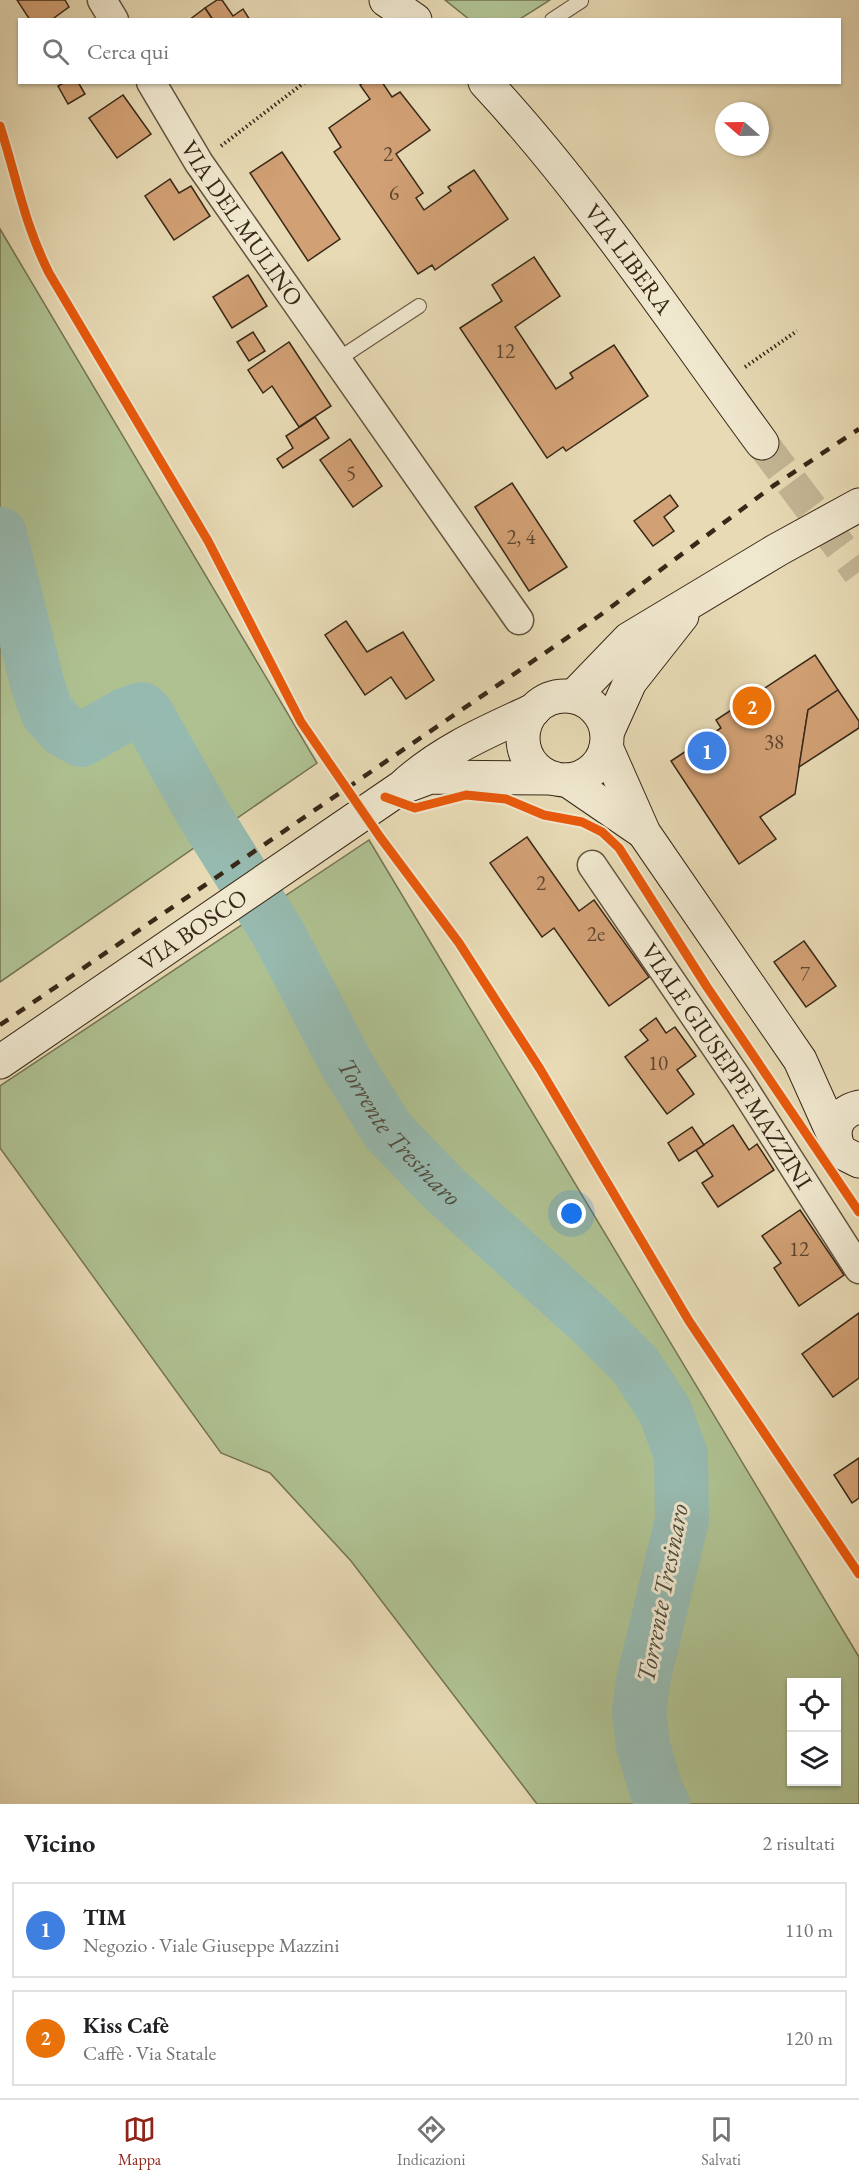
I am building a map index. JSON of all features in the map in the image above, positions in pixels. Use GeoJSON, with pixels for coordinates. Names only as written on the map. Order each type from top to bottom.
{"type":"FeatureCollection","features":[{"type":"Feature","properties":{"kind":"main road"},"geometry":{"type":"LineString","coordinates":[[386,0],[412,18]]}},
{"type":"Feature","properties":{"kind":"main road","name":"VIA LIBERA"},"geometry":{"type":"LineString","coordinates":[[487,84],[525,125],[573,186],[762,443]]}},
{"type":"Feature","properties":{"kind":"main road"},"geometry":{"type":"LineString","coordinates":[[574,696],[629,639],[859,505]]}},
{"type":"Feature","properties":{"kind":"main road"},"geometry":{"type":"LineString","coordinates":[[394,792],[430,777],[560,779],[592,770],[607,740],[630,682],[669,630],[702,596]]}},
{"type":"Feature","properties":{"kind":"main road"},"geometry":{"type":"LineString","coordinates":[[394,792],[424,767],[456,746],[534,710],[549,698],[574,696],[596,709],[603,720],[607,740],[644,833],[800,1060],[852,1157]]}},
{"type":"Feature","properties":{"kind":"main road"},"geometry":{"type":"LineString","coordinates":[[534,710],[525,726],[525,751],[531,763],[607,805],[644,833]]}},
{"type":"Feature","properties":{"kind":"main road","name":"VIA BOSCO"},"geometry":{"type":"LineString","coordinates":[[0,1062],[394,792]]}},
{"type":"Feature","properties":{"kind":"main road"},"geometry":{"type":"LineString","coordinates":[[800,1060],[854,1108],[837,1122],[852,1157]]}},
{"type":"Feature","properties":{"kind":"street"},"geometry":{"type":"LineString","coordinates":[[102,0],[113,18]]}},
{"type":"Feature","properties":{"kind":"street","name":"VIA DEL MULINO"},"geometry":{"type":"LineString","coordinates":[[152,84],[199,163],[519,620]]}},
{"type":"Feature","properties":{"kind":"street","name":"VIALE GIUSEPPE MAZZINI"},"geometry":{"type":"LineString","coordinates":[[592,865],[739,1081],[859,1269]]}},
{"type":"Feature","properties":{"kind":"lane"},"geometry":{"type":"LineString","coordinates":[[555,18],[580,2]]}},
{"type":"Feature","properties":{"kind":"lane"},"geometry":{"type":"LineString","coordinates":[[338,360],[419,306]]}},
{"type":"Feature","properties":{"kind":"path"},"geometry":{"type":"LineString","coordinates":[[199,163],[302,84]]}},
{"type":"Feature","properties":{"kind":"path"},"geometry":{"type":"LineString","coordinates":[[720,386],[797,331]]}},
{"type":"Feature","properties":{"kind":"green space"},"geometry":{"type":"Polygon","coordinates":[[[445,0],[550,0],[522,18],[468,18],[445,0]]]}},
{"type":"Feature","properties":{"kind":"green space"},"geometry":{"type":"Polygon","coordinates":[[[0,229],[317,763],[0,982],[0,229]]]}},
{"type":"Feature","properties":{"kind":"green space"},"geometry":{"type":"Polygon","coordinates":[[[369,840],[859,1657],[859,1804],[537,1804],[351,1561],[270,1473],[221,1453],[0,1148],[0,1086],[369,840]]]}},
{"type":"Feature","properties":{"kind":"building"},"geometry":{"type":"Polygon","coordinates":[[[17,0],[65,0],[69,7],[54,18],[29,18],[17,0]]]}},
{"type":"Feature","properties":{"kind":"building"},"geometry":{"type":"Polygon","coordinates":[[[217,0],[222,0],[233,16],[243,9],[249,18],[212,18],[205,8],[217,0]]]}},
{"type":"Feature","properties":{"kind":"building"},"geometry":{"type":"Polygon","coordinates":[[[205,8],[212,18],[192,18],[205,8]]]}},
{"type":"Feature","properties":{"kind":"building"},"geometry":{"type":"Polygon","coordinates":[[[79,84],[85,94],[68,104],[58,86],[79,84]]]}},
{"type":"Feature","properties":{"kind":"building"},"geometry":{"type":"Polygon","coordinates":[[[383,84],[392,97],[400,92],[430,130],[396,154],[423,193],[416,198],[424,210],[451,191],[448,187],[474,170],[508,219],[435,270],[432,265],[418,274],[334,152],[341,147],[329,128],[370,99],[360,85],[383,84]]]}},
{"type":"Feature","properties":{"kind":"building"},"geometry":{"type":"Polygon","coordinates":[[[123,95],[151,134],[117,158],[89,118],[123,95]]]}},
{"type":"Feature","properties":{"kind":"building"},"geometry":{"type":"Polygon","coordinates":[[[282,152],[340,239],[308,261],[250,173],[282,152]]]}},
{"type":"Feature","properties":{"kind":"building"},"geometry":{"type":"Polygon","coordinates":[[[170,179],[179,193],[191,186],[210,216],[174,240],[145,196],[170,179]]]}},
{"type":"Feature","properties":{"kind":"building"},"geometry":{"type":"Polygon","coordinates":[[[534,257],[560,296],[515,327],[556,389],[573,378],[570,373],[614,345],[648,396],[566,451],[563,447],[547,458],[460,328],[502,301],[492,285],[534,257]]]}},
{"type":"Feature","properties":{"kind":"building"},"geometry":{"type":"Polygon","coordinates":[[[248,275],[267,306],[232,328],[213,297],[248,275]]]}},
{"type":"Feature","properties":{"kind":"building"},"geometry":{"type":"Polygon","coordinates":[[[253,332],[265,351],[249,361],[237,342],[253,332]]]}},
{"type":"Feature","properties":{"kind":"building"},"geometry":{"type":"Polygon","coordinates":[[[289,342],[331,406],[299,427],[272,386],[263,393],[248,370],[289,342]]]}},
{"type":"Feature","properties":{"kind":"building"},"geometry":{"type":"Polygon","coordinates":[[[315,417],[329,438],[283,468],[277,459],[293,448],[286,436],[315,417]]]}},
{"type":"Feature","properties":{"kind":"building"},"geometry":{"type":"Polygon","coordinates":[[[350,439],[382,486],[353,507],[320,460],[350,439]]]}},
{"type":"Feature","properties":{"kind":"building"},"geometry":{"type":"Polygon","coordinates":[[[512,483],[567,567],[529,591],[475,507],[512,483]]]}},
{"type":"Feature","properties":{"kind":"building"},"geometry":{"type":"Polygon","coordinates":[[[670,495],[678,506],[664,517],[674,531],[653,546],[634,521],[670,495]]]}},
{"type":"Feature","properties":{"kind":"building"},"geometry":{"type":"Polygon","coordinates":[[[346,621],[367,652],[403,632],[434,680],[406,699],[391,677],[365,695],[325,635],[346,621]]]}},
{"type":"Feature","properties":{"kind":"building"},"geometry":{"type":"Polygon","coordinates":[[[815,655],[838,690],[808,710],[795,794],[760,817],[776,839],[739,864],[671,761],[721,728],[716,720],[815,655]]]}},
{"type":"Feature","properties":{"kind":"building"},"geometry":{"type":"Polygon","coordinates":[[[838,690],[859,721],[859,728],[799,767],[808,710],[838,690]]]}},
{"type":"Feature","properties":{"kind":"building"},"geometry":{"type":"Polygon","coordinates":[[[527,837],[579,911],[594,900],[649,977],[609,1006],[554,928],[542,937],[490,863],[527,837]]]}},
{"type":"Feature","properties":{"kind":"building"},"geometry":{"type":"Polygon","coordinates":[[[804,941],[836,986],[806,1007],[774,962],[804,941]]]}},
{"type":"Feature","properties":{"kind":"building"},"geometry":{"type":"Polygon","coordinates":[[[656,1018],[666,1033],[675,1027],[696,1056],[677,1070],[694,1094],[667,1114],[625,1057],[648,1040],[640,1030],[656,1018]]]}},
{"type":"Feature","properties":{"kind":"building"},"geometry":{"type":"Polygon","coordinates":[[[733,1125],[749,1150],[757,1144],[774,1170],[718,1207],[702,1183],[713,1176],[696,1150],[733,1125]]]}},
{"type":"Feature","properties":{"kind":"building"},"geometry":{"type":"Polygon","coordinates":[[[692,1127],[704,1145],[679,1161],[668,1143],[692,1127]]]}},
{"type":"Feature","properties":{"kind":"building"},"geometry":{"type":"Polygon","coordinates":[[[800,1210],[844,1275],[799,1306],[774,1268],[781,1263],[762,1236],[800,1210]]]}},
{"type":"Feature","properties":{"kind":"building"},"geometry":{"type":"Polygon","coordinates":[[[859,1313],[859,1378],[833,1397],[802,1354],[859,1313]]]}},
{"type":"Feature","properties":{"kind":"building"},"geometry":{"type":"Polygon","coordinates":[[[859,1458],[859,1498],[852,1503],[834,1475],[859,1458]]]}},
{"type":"Feature","properties":{"kind":"waterway","name":"Torrente Tresinaro"},"geometry":{"type":"LineString","coordinates":[[0,534],[37,683],[47,712],[63,730],[81,740],[125,715],[142,709],[147,714],[204,815],[278,933],[347,1065],[388,1131],[444,1189],[589,1319],[635,1365],[665,1411],[681,1455],[682,1520],[643,1681],[639,1712],[643,1745],[656,1790],[663,1804]]}},
{"type":"Feature","properties":{"kind":"tunnel"},"geometry":{"type":"LineString","coordinates":[[762,443],[859,572]]}},
{"type":"Feature","properties":{"kind":"railway"},"geometry":{"type":"LineString","coordinates":[[0,1025],[599,616],[773,486],[859,429]]}},
{"type":"Feature","properties":{"kind":"cycle path"},"geometry":{"type":"LineString","coordinates":[[0,126],[27,218],[49,273],[208,541],[301,722],[380,837],[459,943],[540,1069],[689,1321],[859,1574]]}},
{"type":"Feature","properties":{"kind":"cycle path"},"geometry":{"type":"LineString","coordinates":[[385,797],[415,808],[466,795],[506,799],[544,815],[582,822],[602,832],[619,848],[707,987],[859,1212]]}},
{"type":"Feature","properties":{"kind":"place","name":"Kiss Cafè"},"geometry":{"type":"Point","coordinates":[752,706]}},
{"type":"Feature","properties":{"kind":"place","name":"TIM"},"geometry":{"type":"Point","coordinates":[707,751]}}]}
